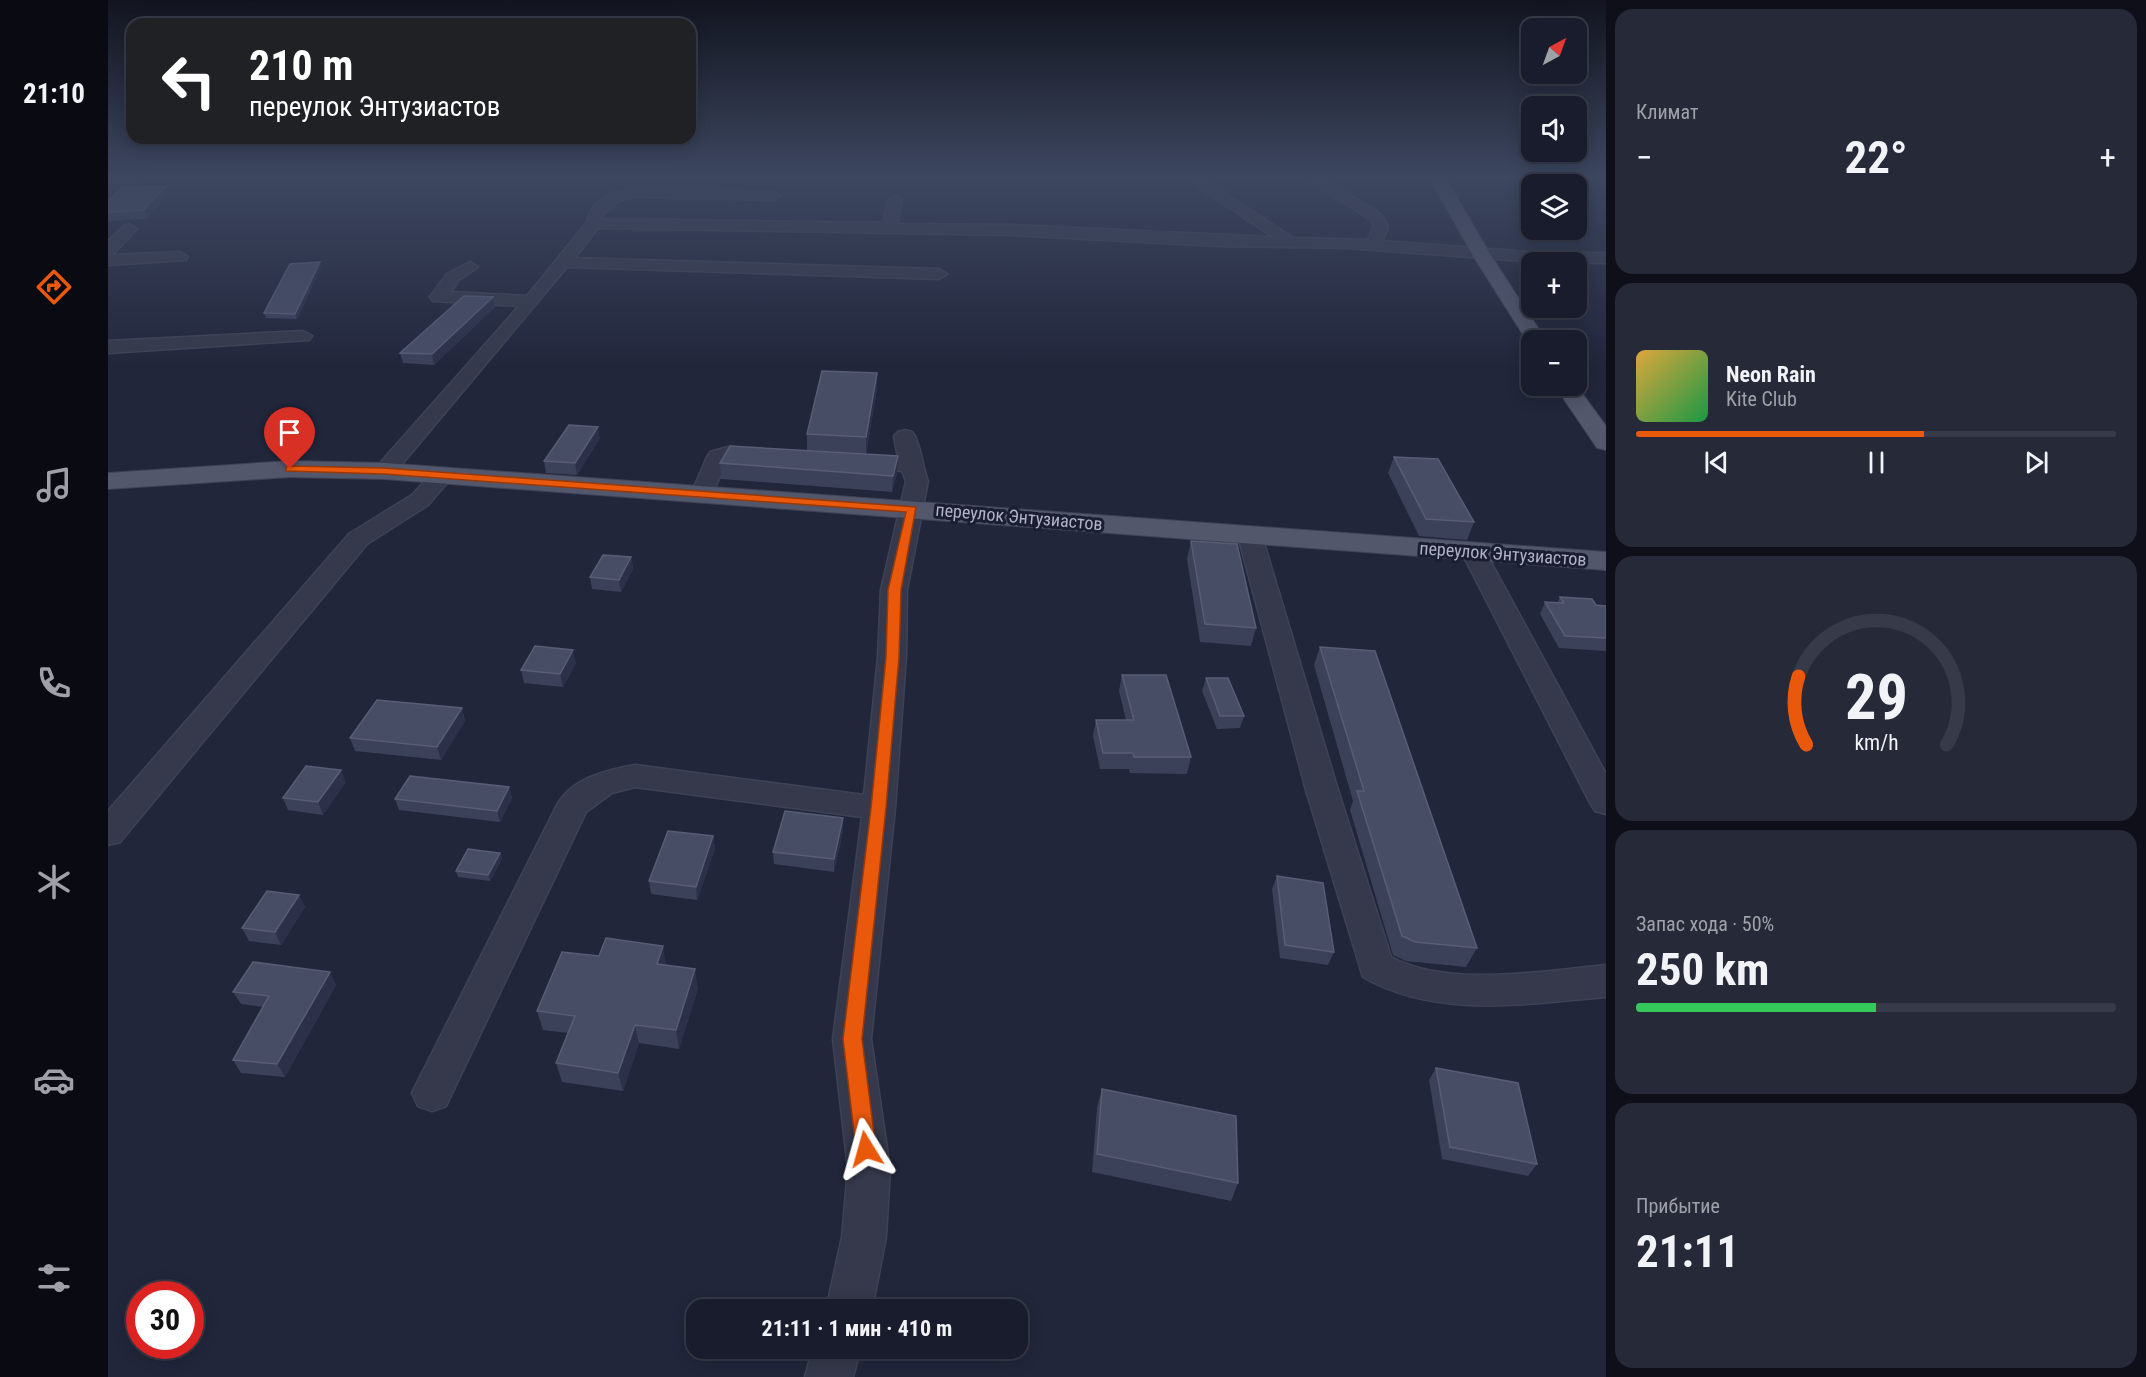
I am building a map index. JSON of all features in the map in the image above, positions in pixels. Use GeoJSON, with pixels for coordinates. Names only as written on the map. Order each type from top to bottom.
{"type":"FeatureCollection","features":[{"type":"Feature","properties":{"kind":"main road"},"geometry":{"type":"LineString","coordinates":[[1473,239],[1530,330]]}},
{"type":"Feature","properties":{"kind":"main road"},"geometry":{"type":"LineString","coordinates":[[1573,396],[1606,443]]}},
{"type":"Feature","properties":{"kind":"main road","name":"переулок Энтузиастов"},"geometry":{"type":"LineString","coordinates":[[108,481],[290,469],[384,471],[1606,561]]}},
{"type":"Feature","properties":{"kind":"street"},"geometry":{"type":"LineString","coordinates":[[108,250],[119,239]]}},
{"type":"Feature","properties":{"kind":"street"},"geometry":{"type":"LineString","coordinates":[[384,471],[532,301],[581,239]]}},
{"type":"Feature","properties":{"kind":"street"},"geometry":{"type":"LineString","coordinates":[[795,257],[803,239]]}},
{"type":"Feature","properties":{"kind":"street"},"geometry":{"type":"LineString","coordinates":[[1184,239],[1287,240],[1373,244],[1521,256]]}},
{"type":"Feature","properties":{"kind":"street"},"geometry":{"type":"LineString","coordinates":[[1373,244],[1376,239]]}},
{"type":"Feature","properties":{"kind":"street"},"geometry":{"type":"LineString","coordinates":[[108,260],[180,257]]}},
{"type":"Feature","properties":{"kind":"street"},"geometry":{"type":"LineString","coordinates":[[563,262],[795,257],[939,274]]}},
{"type":"Feature","properties":{"kind":"street"},"geometry":{"type":"LineString","coordinates":[[1587,260],[1606,258]]}},
{"type":"Feature","properties":{"kind":"street"},"geometry":{"type":"LineString","coordinates":[[1587,263],[1606,274]]}},
{"type":"Feature","properties":{"kind":"street"},"geometry":{"type":"LineString","coordinates":[[470,267],[453,277],[439,297],[532,301]]}},
{"type":"Feature","properties":{"kind":"street"},"geometry":{"type":"LineString","coordinates":[[108,347],[303,336]]}},
{"type":"Feature","properties":{"kind":"street"},"geometry":{"type":"LineString","coordinates":[[851,1299],[864,1237],[869,1170],[852,1039],[879,808],[892,657],[894,590],[917,481],[910,465],[904,436]]}},
{"type":"Feature","properties":{"kind":"street"},"geometry":{"type":"LineString","coordinates":[[702,494],[718,457],[722,454],[782,456]]}},
{"type":"Feature","properties":{"kind":"street"},"geometry":{"type":"LineString","coordinates":[[840,460],[910,465]]}},
{"type":"Feature","properties":{"kind":"street"},"geometry":{"type":"LineString","coordinates":[[108,833],[358,539],[420,500],[442,476]]}},
{"type":"Feature","properties":{"kind":"street"},"geometry":{"type":"LineString","coordinates":[[1250,536],[1376,966],[1396,979],[1410,983],[1493,990],[1606,981]]}},
{"type":"Feature","properties":{"kind":"street"},"geometry":{"type":"LineString","coordinates":[[1474,553],[1606,803]]}},
{"type":"Feature","properties":{"kind":"street"},"geometry":{"type":"LineString","coordinates":[[432,1093],[573,805],[588,791],[609,780],[635,776],[879,808]]}},
{"type":"Feature","properties":{"kind":"street"},"geometry":{"type":"LineString","coordinates":[[829,1377],[834,1359]]}},
{"type":"Feature","properties":{"kind":"building"},"geometry":{"type":"Polygon","coordinates":[[[320,262],[295,314],[264,313],[290,264],[320,262]]]}},
{"type":"Feature","properties":{"kind":"building"},"geometry":{"type":"Polygon","coordinates":[[[464,296],[493,297],[432,354],[400,353],[464,296]]]}},
{"type":"Feature","properties":{"kind":"building"},"geometry":{"type":"Polygon","coordinates":[[[822,371],[877,373],[866,437],[807,434],[822,371]]]}},
{"type":"Feature","properties":{"kind":"building"},"geometry":{"type":"Polygon","coordinates":[[[569,425],[598,427],[575,463],[544,461],[569,425]]]}},
{"type":"Feature","properties":{"kind":"building"},"geometry":{"type":"Polygon","coordinates":[[[730,446],[898,456],[893,476],[720,463],[730,446]]]}},
{"type":"Feature","properties":{"kind":"building"},"geometry":{"type":"Polygon","coordinates":[[[1394,457],[1438,459],[1474,522],[1426,519],[1394,457]]]}},
{"type":"Feature","properties":{"kind":"building"},"geometry":{"type":"Polygon","coordinates":[[[1191,541],[1237,544],[1256,628],[1205,624],[1191,541]]]}},
{"type":"Feature","properties":{"kind":"building"},"geometry":{"type":"Polygon","coordinates":[[[603,555],[631,557],[619,580],[590,577],[603,555]]]}},
{"type":"Feature","properties":{"kind":"building"},"geometry":{"type":"Polygon","coordinates":[[[1560,597],[1592,599],[1596,605],[1606,606],[1606,638],[1565,636],[1545,602],[1564,603],[1560,597]]]}},
{"type":"Feature","properties":{"kind":"building"},"geometry":{"type":"Polygon","coordinates":[[[535,646],[573,650],[560,674],[521,670],[535,646]]]}},
{"type":"Feature","properties":{"kind":"building"},"geometry":{"type":"Polygon","coordinates":[[[1320,647],[1375,651],[1477,948],[1415,942],[1402,936],[1357,791],[1364,791],[1320,647]]]}},
{"type":"Feature","properties":{"kind":"building"},"geometry":{"type":"Polygon","coordinates":[[[1122,675],[1166,675],[1191,757],[1134,757],[1133,753],[1103,753],[1096,720],[1134,720],[1122,675]]]}},
{"type":"Feature","properties":{"kind":"building"},"geometry":{"type":"Polygon","coordinates":[[[1206,678],[1228,678],[1244,716],[1220,716],[1206,678]]]}},
{"type":"Feature","properties":{"kind":"building"},"geometry":{"type":"Polygon","coordinates":[[[377,700],[462,708],[437,747],[350,738],[377,700]]]}},
{"type":"Feature","properties":{"kind":"building"},"geometry":{"type":"Polygon","coordinates":[[[306,766],[341,770],[318,802],[283,798],[306,766]]]}},
{"type":"Feature","properties":{"kind":"building"},"geometry":{"type":"Polygon","coordinates":[[[410,776],[509,787],[497,811],[395,799],[410,776]]]}},
{"type":"Feature","properties":{"kind":"building"},"geometry":{"type":"Polygon","coordinates":[[[785,811],[843,818],[834,859],[773,852],[785,811]]]}},
{"type":"Feature","properties":{"kind":"building"},"geometry":{"type":"Polygon","coordinates":[[[668,831],[713,836],[696,887],[649,881],[668,831]]]}},
{"type":"Feature","properties":{"kind":"building"},"geometry":{"type":"Polygon","coordinates":[[[468,849],[500,853],[488,875],[456,871],[468,849]]]}},
{"type":"Feature","properties":{"kind":"building"},"geometry":{"type":"Polygon","coordinates":[[[1277,876],[1323,883],[1334,952],[1285,945],[1277,876]]]}},
{"type":"Feature","properties":{"kind":"building"},"geometry":{"type":"Polygon","coordinates":[[[267,891],[299,895],[275,932],[242,928],[267,891]]]}},
{"type":"Feature","properties":{"kind":"building"},"geometry":{"type":"Polygon","coordinates":[[[606,938],[663,946],[657,964],[695,969],[676,1030],[635,1025],[618,1073],[556,1063],[575,1016],[537,1011],[562,952],[599,956],[606,938]]]}},
{"type":"Feature","properties":{"kind":"building"},"geometry":{"type":"Polygon","coordinates":[[[253,962],[330,972],[277,1064],[233,1060],[269,996],[233,992],[253,962]]]}},
{"type":"Feature","properties":{"kind":"building"},"geometry":{"type":"Polygon","coordinates":[[[1436,1068],[1518,1083],[1537,1164],[1450,1147],[1436,1068]]]}},
{"type":"Feature","properties":{"kind":"building"},"geometry":{"type":"Polygon","coordinates":[[[1102,1089],[1236,1116],[1238,1183],[1097,1154],[1102,1089]]]}},
{"type":"Feature","properties":{"kind":"route"},"geometry":{"type":"LineString","coordinates":[[290,469],[384,471],[912,509],[894,590],[892,657],[879,808],[852,1039],[866,1149]]}}]}
